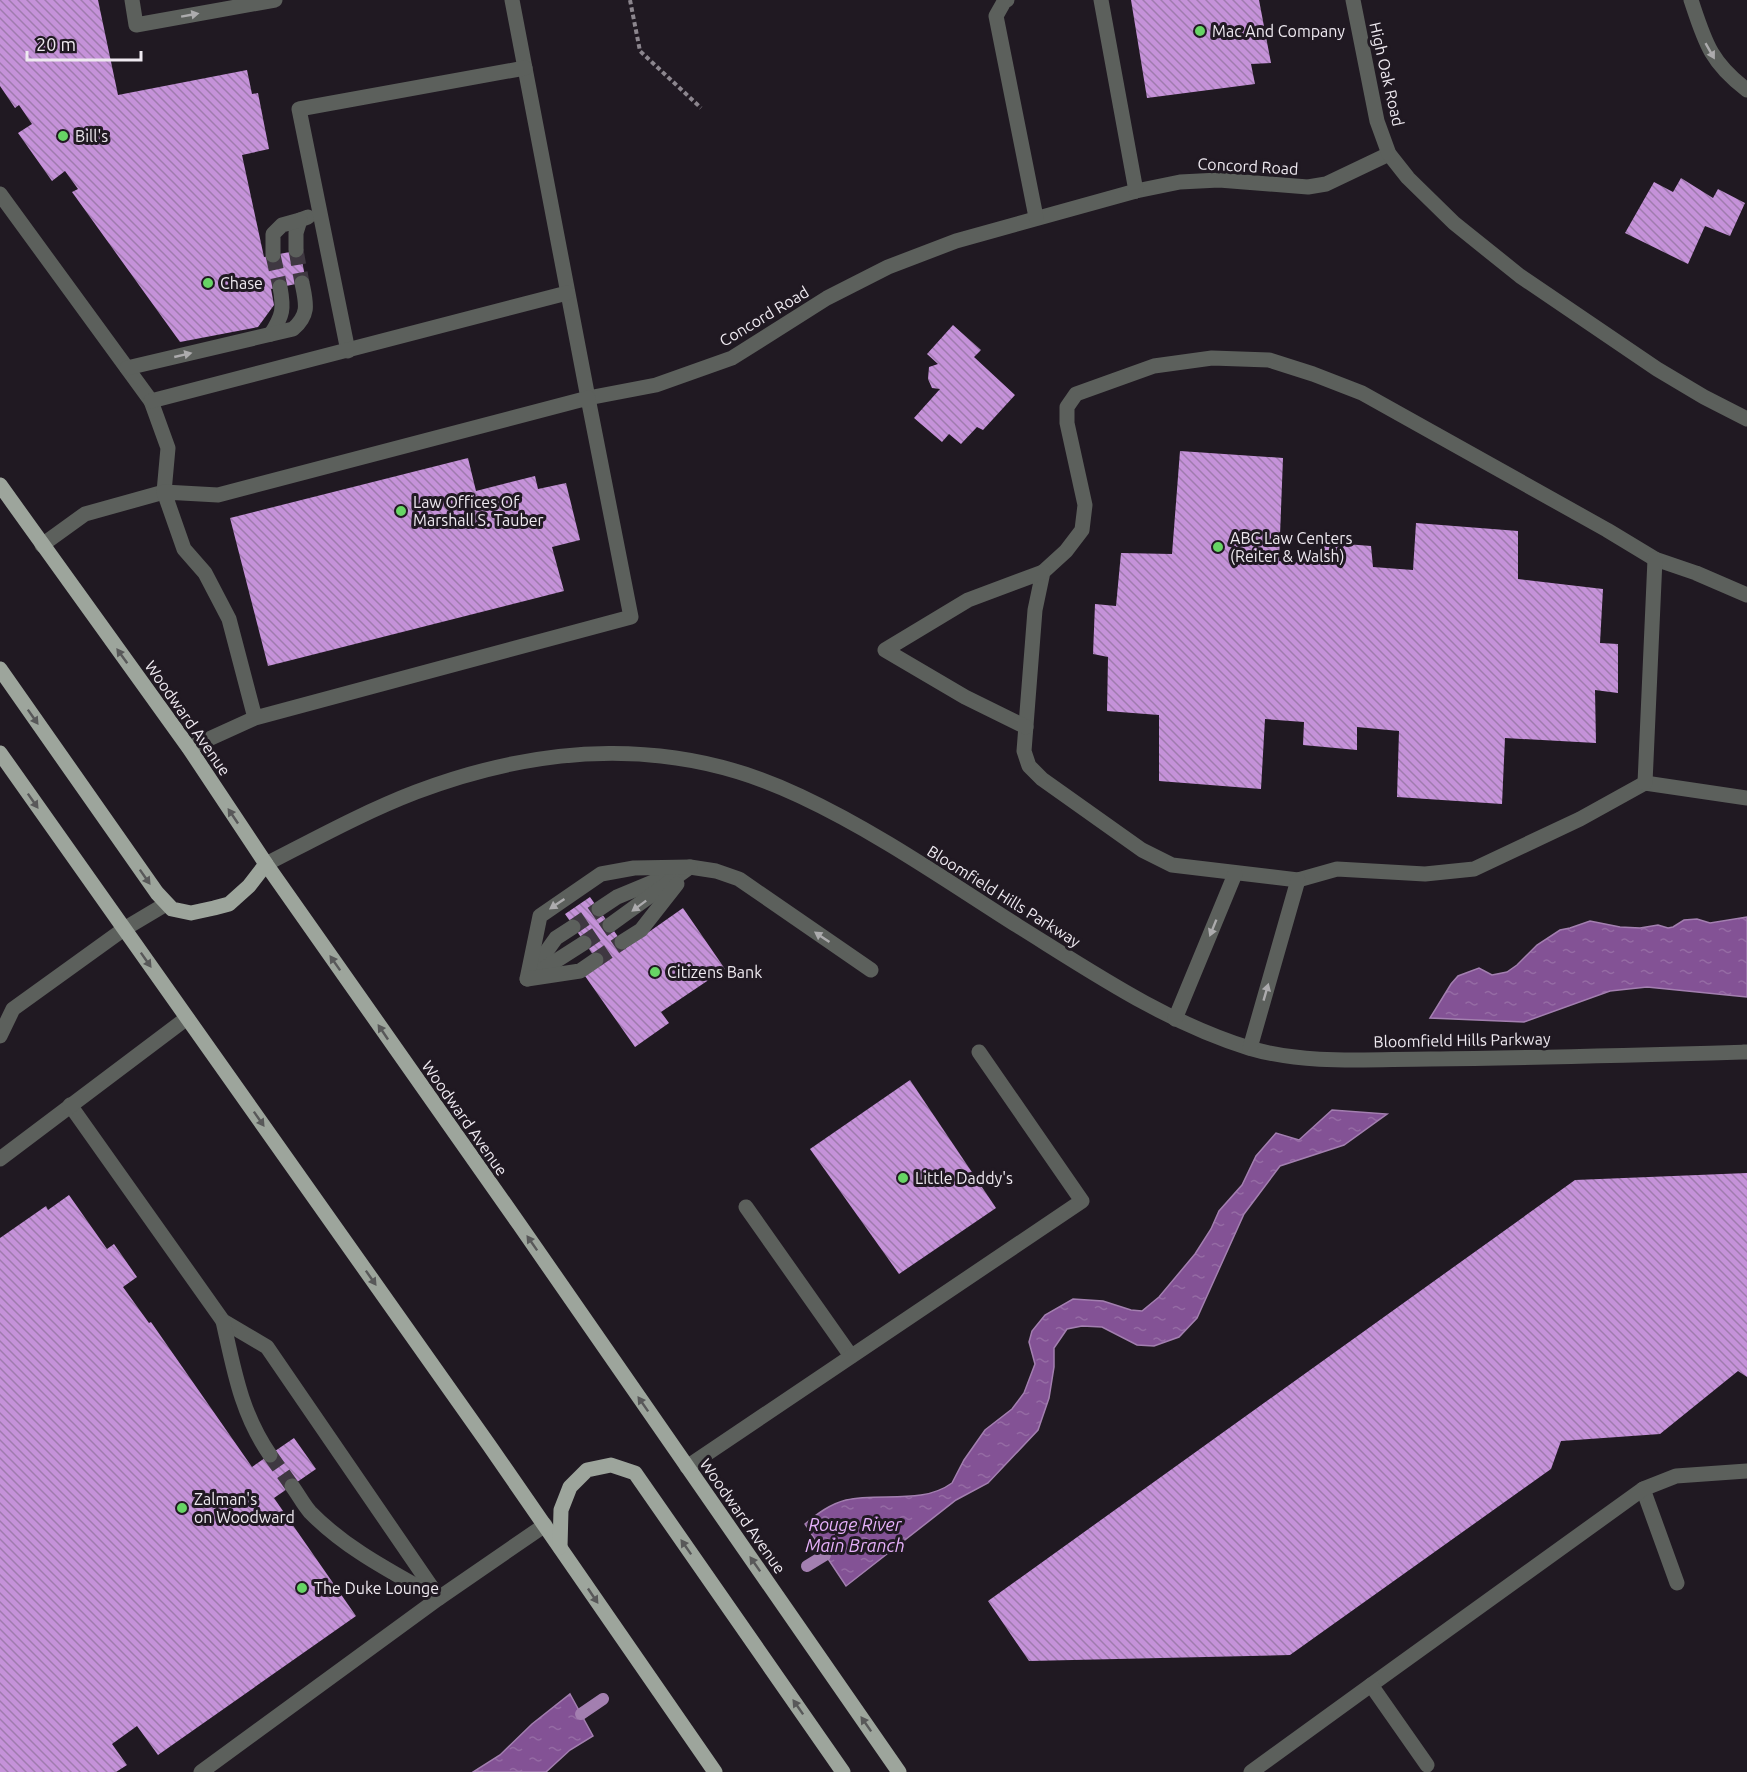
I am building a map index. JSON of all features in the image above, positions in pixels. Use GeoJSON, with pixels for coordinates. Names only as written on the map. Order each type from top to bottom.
{"type":"FeatureCollection","features":[{"type":"Feature","properties":{"kind":"main road","name":"Woodward Avenue"},"geometry":{"type":"LineString","coordinates":[[0,485],[189,748],[266,864],[899,1772]]}},
{"type":"Feature","properties":{"kind":"main road"},"geometry":{"type":"LineString","coordinates":[[0,669],[157,893],[172,909],[191,913],[230,904],[249,886],[266,864]]}},
{"type":"Feature","properties":{"kind":"main road"},"geometry":{"type":"LineString","coordinates":[[0,753],[545,1525],[715,1772]]}},
{"type":"Feature","properties":{"kind":"main road"},"geometry":{"type":"LineString","coordinates":[[560,1547],[561,1510],[570,1487],[587,1470],[611,1465],[635,1473],[843,1772]]}},
{"type":"Feature","properties":{"kind":"street"},"geometry":{"type":"LineString","coordinates":[[132,0],[136,25],[275,0]]}},
{"type":"Feature","properties":{"kind":"street"},"geometry":{"type":"LineString","coordinates":[[189,748],[255,718],[631,617],[512,0]]}},
{"type":"Feature","properties":{"kind":"street"},"geometry":{"type":"LineString","coordinates":[[1007,0],[996,16],[1036,217]]}},
{"type":"Feature","properties":{"kind":"street"},"geometry":{"type":"LineString","coordinates":[[1101,0],[1136,190]]}},
{"type":"Feature","properties":{"kind":"street","name":"High Oak Road"},"geometry":{"type":"LineString","coordinates":[[1353,0],[1370,91],[1389,154]]}},
{"type":"Feature","properties":{"kind":"street"},"geometry":{"type":"LineString","coordinates":[[1690,0],[1707,46],[1718,65],[1747,90]]}},
{"type":"Feature","properties":{"kind":"street"},"geometry":{"type":"LineString","coordinates":[[348,351],[299,109],[525,68]]}},
{"type":"Feature","properties":{"kind":"street"},"geometry":{"type":"LineString","coordinates":[[1389,154],[1407,178],[1454,223],[1520,276],[1657,369],[1747,419]]}},
{"type":"Feature","properties":{"kind":"street","name":"Concord Road"},"geometry":{"type":"LineString","coordinates":[[42,545],[85,514],[164,492],[218,495],[588,398],[656,385],[732,358],[827,298],[888,267],[956,241],[1036,217],[1136,190],[1179,182],[1220,180],[1308,187],[1335,181],[1389,154]]}},
{"type":"Feature","properties":{"kind":"street"},"geometry":{"type":"LineString","coordinates":[[0,194],[152,401],[168,448],[164,492],[184,549],[205,573],[229,619],[255,718]]}},
{"type":"Feature","properties":{"kind":"street"},"geometry":{"type":"LineString","coordinates":[[273,255],[273,234],[282,225],[319,213]]}},
{"type":"Feature","properties":{"kind":"street"},"geometry":{"type":"LineString","coordinates":[[296,250],[296,232],[300,220]]}},
{"type":"Feature","properties":{"kind":"street"},"geometry":{"type":"LineString","coordinates":[[127,368],[293,329],[303,320],[307,305],[302,283]]}},
{"type":"Feature","properties":{"kind":"street"},"geometry":{"type":"LineString","coordinates":[[271,334],[281,318],[284,305],[280,287]]}},
{"type":"Feature","properties":{"kind":"street"},"geometry":{"type":"LineString","coordinates":[[152,401],[567,293]]}},
{"type":"Feature","properties":{"kind":"street"},"geometry":{"type":"LineString","coordinates":[[1026,728],[965,697],[885,650],[968,600],[1043,572],[1066,551],[1082,530],[1084,506],[1067,423],[1067,407],[1076,394],[1154,366],[1212,358],[1269,360],[1313,374],[1362,393],[1655,559],[1696,573],[1747,595]]}},
{"type":"Feature","properties":{"kind":"street"},"geometry":{"type":"LineString","coordinates":[[1645,783],[1655,559]]}},
{"type":"Feature","properties":{"kind":"street"},"geometry":{"type":"LineString","coordinates":[[1043,572],[1035,610],[1024,751],[1029,766],[1042,779],[1142,850],[1172,865],[1298,880],[1336,869],[1425,874],[1474,869],[1580,819],[1645,783],[1747,798]]}},
{"type":"Feature","properties":{"kind":"street","name":"Bloomfield Hills Parkway"},"geometry":{"type":"LineString","coordinates":[[266,864],[348,822],[415,792],[488,770],[547,757],[582,753],[619,752],[659,755],[727,768],[800,795],[840,816],[1114,985],[1175,1019],[1250,1048],[1303,1058],[1355,1059],[1521,1058],[1747,1052]]}},
{"type":"Feature","properties":{"kind":"street"},"geometry":{"type":"LineString","coordinates":[[598,909],[617,897],[690,867]]}},
{"type":"Feature","properties":{"kind":"street"},"geometry":{"type":"LineString","coordinates":[[610,925],[690,867]]}},
{"type":"Feature","properties":{"kind":"street"},"geometry":{"type":"LineString","coordinates":[[622,942],[641,930],[690,867]]}},
{"type":"Feature","properties":{"kind":"street"},"geometry":{"type":"LineString","coordinates":[[527,979],[540,916],[601,874],[634,868],[690,867],[716,871],[739,879],[871,970]]}},
{"type":"Feature","properties":{"kind":"street"},"geometry":{"type":"LineString","coordinates":[[1175,1019],[1235,874]]}},
{"type":"Feature","properties":{"kind":"street"},"geometry":{"type":"LineString","coordinates":[[1250,1048],[1298,880]]}},
{"type":"Feature","properties":{"kind":"street"},"geometry":{"type":"LineString","coordinates":[[0,1036],[6,1012],[124,929],[166,904]]}},
{"type":"Feature","properties":{"kind":"street"},"geometry":{"type":"LineString","coordinates":[[527,979],[556,938],[573,927]]}},
{"type":"Feature","properties":{"kind":"street"},"geometry":{"type":"LineString","coordinates":[[527,979],[584,943]]}},
{"type":"Feature","properties":{"kind":"street"},"geometry":{"type":"LineString","coordinates":[[527,979],[580,971],[596,960]]}},
{"type":"Feature","properties":{"kind":"street"},"geometry":{"type":"LineString","coordinates":[[0,1159],[187,1017]]}},
{"type":"Feature","properties":{"kind":"street"},"geometry":{"type":"LineString","coordinates":[[687,1467],[1082,1201],[979,1052]]}},
{"type":"Feature","properties":{"kind":"street"},"geometry":{"type":"LineString","coordinates":[[70,1105],[223,1321],[244,1409],[255,1434],[270,1455]]}},
{"type":"Feature","properties":{"kind":"street"},"geometry":{"type":"LineString","coordinates":[[746,1207],[851,1356]]}},
{"type":"Feature","properties":{"kind":"street"},"geometry":{"type":"LineString","coordinates":[[223,1321],[267,1347],[439,1598]]}},
{"type":"Feature","properties":{"kind":"street"},"geometry":{"type":"LineString","coordinates":[[1251,1772],[1644,1489],[1676,1476],[1747,1471]]}},
{"type":"Feature","properties":{"kind":"street"},"geometry":{"type":"LineString","coordinates":[[292,1486],[309,1510],[337,1536],[369,1559],[439,1598]]}},
{"type":"Feature","properties":{"kind":"street"},"geometry":{"type":"LineString","coordinates":[[1644,1489],[1677,1583]]}},
{"type":"Feature","properties":{"kind":"street"},"geometry":{"type":"LineString","coordinates":[[201,1772],[439,1598],[545,1525]]}},
{"type":"Feature","properties":{"kind":"street"},"geometry":{"type":"LineString","coordinates":[[1371,1685],[1427,1765]]}},
{"type":"Feature","properties":{"kind":"path"},"geometry":{"type":"LineString","coordinates":[[630,0],[640,51],[701,108]]}},
{"type":"Feature","properties":{"kind":"water"},"geometry":{"type":"Polygon","coordinates":[[[1747,917],[1747,997],[1647,987],[1610,991],[1524,1022],[1430,1018],[1458,976],[1479,968],[1492,975],[1507,972],[1537,945],[1560,930],[1590,921],[1620,927],[1640,928],[1658,925],[1668,928],[1684,920],[1697,919],[1710,923],[1747,917]]]}},
{"type":"Feature","properties":{"kind":"water","name":"Rouge River Main Branch"},"geometry":{"type":"Polygon","coordinates":[[[1332,1110],[1387,1114],[1344,1145],[1280,1166],[1244,1214],[1197,1318],[1179,1337],[1154,1346],[1137,1345],[1102,1327],[1082,1326],[1067,1329],[1054,1348],[1054,1367],[1049,1398],[1038,1430],[988,1483],[956,1500],[846,1586],[805,1524],[829,1507],[846,1500],[928,1494],[952,1483],[964,1460],[985,1430],[1012,1409],[1024,1393],[1035,1364],[1029,1342],[1032,1331],[1045,1315],[1073,1299],[1103,1301],[1142,1311],[1159,1297],[1195,1254],[1219,1211],[1242,1185],[1256,1156],[1276,1133],[1299,1140],[1332,1110]]]}},
{"type":"Feature","properties":{"kind":"water"},"geometry":{"type":"Polygon","coordinates":[[[570,1694],[593,1736],[570,1750],[546,1772],[473,1772],[500,1755],[532,1724],[570,1694]]]}},
{"type":"Feature","properties":{"kind":"building"},"geometry":{"type":"Polygon","coordinates":[[[0,0],[98,0],[118,95],[247,70],[252,94],[258,93],[269,149],[242,155],[264,257],[300,250],[306,282],[271,289],[274,305],[258,327],[180,342],[72,192],[78,189],[65,171],[52,181],[18,133],[32,124],[19,105],[15,108],[0,86],[0,0]]]}},
{"type":"Feature","properties":{"kind":"building","name":"Mac And Company"},"geometry":{"type":"Polygon","coordinates":[[[1131,0],[1259,0],[1271,63],[1251,64],[1255,84],[1147,98],[1131,0]]]}},
{"type":"Feature","properties":{"kind":"building"},"geometry":{"type":"Polygon","coordinates":[[[1681,178],[1713,198],[1718,189],[1745,203],[1730,236],[1705,226],[1688,264],[1625,233],[1654,182],[1673,192],[1681,178]]]}},
{"type":"Feature","properties":{"kind":"building"},"geometry":{"type":"Polygon","coordinates":[[[953,325],[981,350],[974,357],[1015,395],[983,430],[977,427],[961,444],[949,434],[942,442],[914,418],[940,389],[932,388],[928,379],[929,367],[938,364],[927,354],[953,325]]]}},
{"type":"Feature","properties":{"kind":"building"},"geometry":{"type":"Polygon","coordinates":[[[1180,451],[1283,458],[1279,561],[1318,564],[1320,542],[1371,546],[1373,567],[1413,570],[1416,523],[1518,531],[1518,579],[1603,589],[1600,643],[1618,644],[1618,693],[1595,690],[1596,743],[1505,738],[1502,804],[1397,797],[1399,731],[1357,727],[1357,750],[1303,745],[1304,722],[1265,719],[1261,789],[1159,781],[1159,715],[1107,711],[1108,657],[1093,654],[1095,604],[1116,606],[1121,553],[1172,554],[1180,451]]]}},
{"type":"Feature","properties":{"kind":"building"},"geometry":{"type":"Polygon","coordinates":[[[468,458],[476,491],[535,476],[538,489],[566,483],[580,540],[552,547],[564,591],[268,666],[230,518],[468,458]]]}},
{"type":"Feature","properties":{"kind":"building","name":"Citizens Bank"},"geometry":{"type":"Polygon","coordinates":[[[590,897],[626,948],[683,908],[725,969],[661,1012],[669,1023],[635,1047],[585,976],[600,965],[565,914],[590,897]]]}},
{"type":"Feature","properties":{"kind":"building","name":"Little Daddy's"},"geometry":{"type":"Polygon","coordinates":[[[910,1080],[996,1208],[899,1274],[810,1149],[910,1080]]]}},
{"type":"Feature","properties":{"kind":"building"},"geometry":{"type":"Polygon","coordinates":[[[1747,1173],[1747,1377],[1738,1371],[1660,1434],[1561,1441],[1551,1469],[1290,1655],[1029,1661],[988,1601],[1575,1180],[1747,1173]]]}},
{"type":"Feature","properties":{"kind":"building"},"geometry":{"type":"Polygon","coordinates":[[[69,1195],[107,1249],[114,1244],[137,1277],[123,1287],[149,1323],[151,1322],[252,1467],[294,1438],[316,1469],[274,1498],[356,1616],[158,1755],[137,1726],[112,1744],[127,1765],[116,1772],[0,1772],[0,1238],[46,1206],[48,1210],[69,1195]]]}},
{"type":"Feature","properties":{"kind":"waterway"},"geometry":{"type":"LineString","coordinates":[[807,1566],[825,1555]]}},
{"type":"Feature","properties":{"kind":"waterway"},"geometry":{"type":"LineString","coordinates":[[581,1714],[603,1699]]}},
{"type":"Feature","properties":{"kind":"tunnel"},"geometry":{"type":"LineString","coordinates":[[296,250],[302,283]]}},
{"type":"Feature","properties":{"kind":"tunnel"},"geometry":{"type":"LineString","coordinates":[[273,255],[280,287]]}},
{"type":"Feature","properties":{"kind":"tunnel"},"geometry":{"type":"LineString","coordinates":[[573,927],[599,909]]}},
{"type":"Feature","properties":{"kind":"tunnel"},"geometry":{"type":"LineString","coordinates":[[584,943],[610,925]]}},
{"type":"Feature","properties":{"kind":"tunnel"},"geometry":{"type":"LineString","coordinates":[[596,960],[622,942]]}},
{"type":"Feature","properties":{"kind":"tunnel"},"geometry":{"type":"LineString","coordinates":[[270,1455],[292,1486]]}},
{"type":"Feature","properties":{"kind":"place","name":"Mac And Company"},"geometry":{"type":"Point","coordinates":[1200,31]}},
{"type":"Feature","properties":{"kind":"place","name":"Bill's"},"geometry":{"type":"Point","coordinates":[63,136]}},
{"type":"Feature","properties":{"kind":"place","name":"Chase"},"geometry":{"type":"Point","coordinates":[208,283]}},
{"type":"Feature","properties":{"kind":"place","name":"Law Offices Of Marshall S. Tauber"},"geometry":{"type":"Point","coordinates":[401,511]}},
{"type":"Feature","properties":{"kind":"place","name":"ABC Law Centers (Reiter & Walsh)"},"geometry":{"type":"Point","coordinates":[1218,547]}},
{"type":"Feature","properties":{"kind":"place","name":"Citizens Bank"},"geometry":{"type":"Point","coordinates":[655,972]}},
{"type":"Feature","properties":{"kind":"place","name":"Little Daddy's"},"geometry":{"type":"Point","coordinates":[903,1178]}},
{"type":"Feature","properties":{"kind":"place","name":"Zalman's on Woodward"},"geometry":{"type":"Point","coordinates":[182,1508]}},
{"type":"Feature","properties":{"kind":"place","name":"The Duke Lounge"},"geometry":{"type":"Point","coordinates":[302,1588]}}]}
